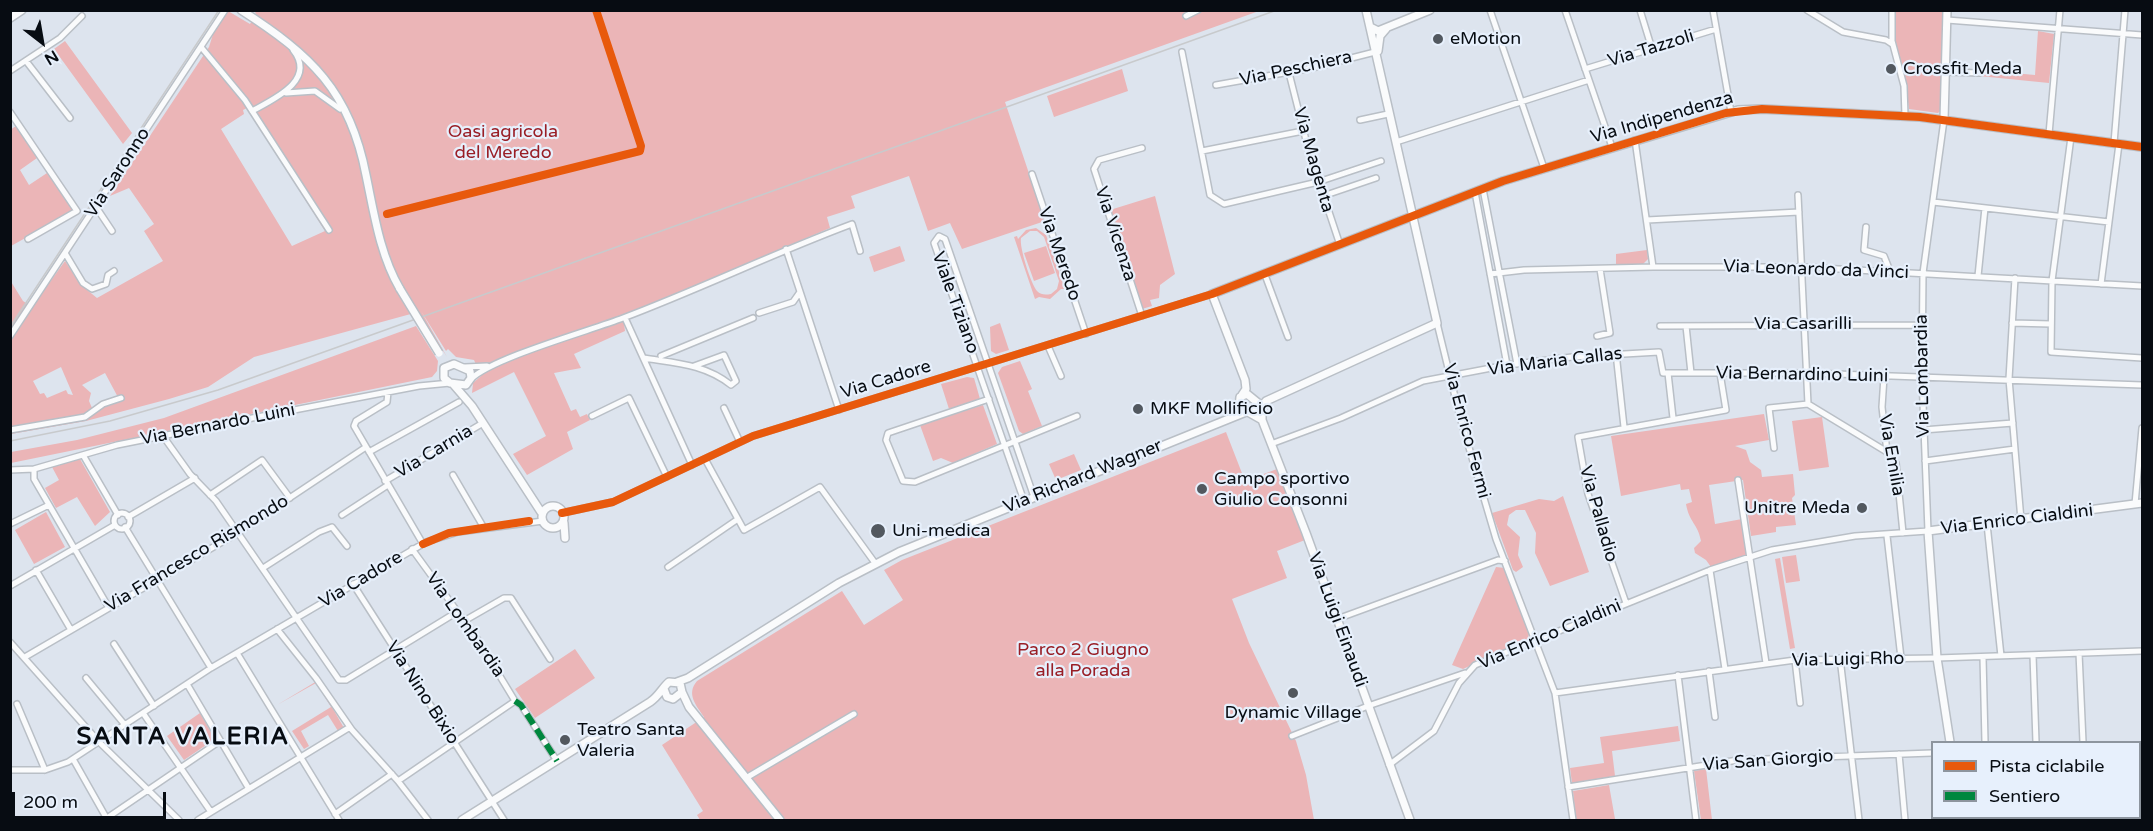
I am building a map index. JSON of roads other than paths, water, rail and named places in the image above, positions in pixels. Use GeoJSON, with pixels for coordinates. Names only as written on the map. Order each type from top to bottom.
{"type":"FeatureCollection","features":[{"type":"Feature","properties":{"kind":"street"},"geometry":{"type":"LineString","coordinates":[[10,18],[22,10]]}},
{"type":"Feature","properties":{"kind":"street","name":"Via Saronno"},"geometry":{"type":"LineString","coordinates":[[10,336],[225,10]]}},
{"type":"Feature","properties":{"kind":"street"},"geometry":{"type":"LineString","coordinates":[[234,10],[293,50],[321,79],[340,109],[370,197]]}},
{"type":"Feature","properties":{"kind":"street"},"geometry":{"type":"LineString","coordinates":[[241,10],[298,50],[330,85],[355,133],[385,256],[400,289],[439,353],[444,378],[472,406],[534,498],[541,516],[565,538],[564,518]]}},
{"type":"Feature","properties":{"kind":"street"},"geometry":{"type":"LineString","coordinates":[[1186,16],[1197,10]]}},
{"type":"Feature","properties":{"kind":"street"},"geometry":{"type":"LineString","coordinates":[[1366,10],[1380,81]]}},
{"type":"Feature","properties":{"kind":"street"},"geometry":{"type":"LineString","coordinates":[[1369,23],[1376,27],[1391,25],[1430,10]]}},
{"type":"Feature","properties":{"kind":"street"},"geometry":{"type":"LineString","coordinates":[[1490,10],[1544,168]]}},
{"type":"Feature","properties":{"kind":"street"},"geometry":{"type":"LineString","coordinates":[[1565,10],[1612,147]]}},
{"type":"Feature","properties":{"kind":"street"},"geometry":{"type":"LineString","coordinates":[[1640,10],[1652,49]]}},
{"type":"Feature","properties":{"kind":"street"},"geometry":{"type":"LineString","coordinates":[[1713,10],[1731,112]]}},
{"type":"Feature","properties":{"kind":"street"},"geometry":{"type":"LineString","coordinates":[[1807,10],[1843,32],[1886,40],[1893,46]]}},
{"type":"Feature","properties":{"kind":"street"},"geometry":{"type":"LineString","coordinates":[[1892,10],[1893,46],[1904,86],[1905,116]]}},
{"type":"Feature","properties":{"kind":"street","name":"Via Lombardia"},"geometry":{"type":"LineString","coordinates":[[1947,10],[1944,120],[1923,273],[1921,325],[1928,531],[1937,658],[1950,741]]}},
{"type":"Feature","properties":{"kind":"street"},"geometry":{"type":"LineString","coordinates":[[2049,134],[2060,10]]}},
{"type":"Feature","properties":{"kind":"street"},"geometry":{"type":"LineString","coordinates":[[2101,284],[2117,144],[2125,10]]}},
{"type":"Feature","properties":{"kind":"street"},"geometry":{"type":"LineString","coordinates":[[10,71],[60,38],[81,16]]}},
{"type":"Feature","properties":{"kind":"street"},"geometry":{"type":"LineString","coordinates":[[1947,20],[2142,35]]}},
{"type":"Feature","properties":{"kind":"street"},"geometry":{"type":"LineString","coordinates":[[1380,81],[1379,40],[1382,33],[1391,25]]}},
{"type":"Feature","properties":{"kind":"street","name":"Via Tazzoli"},"geometry":{"type":"LineString","coordinates":[[1585,69],[1716,29]]}},
{"type":"Feature","properties":{"kind":"street"},"geometry":{"type":"LineString","coordinates":[[201,47],[252,111],[329,230]]}},
{"type":"Feature","properties":{"kind":"street"},"geometry":{"type":"LineString","coordinates":[[252,111],[291,87],[300,74],[299,60],[293,50]]}},
{"type":"Feature","properties":{"kind":"street"},"geometry":{"type":"LineString","coordinates":[[1182,52],[1210,195],[1224,204],[1318,182],[1381,161]]}},
{"type":"Feature","properties":{"kind":"street","name":"Via Peschiera"},"geometry":{"type":"LineString","coordinates":[[1216,86],[1289,73],[1375,52]]}},
{"type":"Feature","properties":{"kind":"street"},"geometry":{"type":"LineString","coordinates":[[26,61],[70,118]]}},
{"type":"Feature","properties":{"kind":"street"},"geometry":{"type":"LineString","coordinates":[[1946,72],[1980,73]]}},
{"type":"Feature","properties":{"kind":"street","name":"Via Magenta"},"geometry":{"type":"LineString","coordinates":[[1289,73],[1318,182],[1340,246]]}},
{"type":"Feature","properties":{"kind":"street"},"geometry":{"type":"LineString","coordinates":[[1396,142],[1589,80]]}},
{"type":"Feature","properties":{"kind":"street","name":"Via Enrico Fermi"},"geometry":{"type":"LineString","coordinates":[[1380,81],[1412,203],[1412,217],[1450,377],[1488,513],[1555,693],[1573,820]]}},
{"type":"Feature","properties":{"kind":"street"},"geometry":{"type":"LineString","coordinates":[[281,94],[309,90],[327,97],[340,109]]}},
{"type":"Feature","properties":{"kind":"street","name":"Via Indipendenza"},"geometry":{"type":"LineString","coordinates":[[1212,294],[1479,190],[1731,112],[1762,108],[1905,116],[2142,147]]}},
{"type":"Feature","properties":{"kind":"street"},"geometry":{"type":"LineString","coordinates":[[10,112],[61,188],[76,204],[77,211],[28,239]]}},
{"type":"Feature","properties":{"kind":"street"},"geometry":{"type":"LineString","coordinates":[[1360,120],[1389,114]]}},
{"type":"Feature","properties":{"kind":"street"},"geometry":{"type":"LineString","coordinates":[[1202,151],[1304,131]]}},
{"type":"Feature","properties":{"kind":"street"},"geometry":{"type":"LineString","coordinates":[[2071,137],[2052,281],[2051,352],[2142,358]]}},
{"type":"Feature","properties":{"kind":"street"},"geometry":{"type":"LineString","coordinates":[[1635,140],[1653,267]]}},
{"type":"Feature","properties":{"kind":"street","name":"Via Vicenza"},"geometry":{"type":"LineString","coordinates":[[1142,148],[1099,160],[1094,170],[1142,316]]}},
{"type":"Feature","properties":{"kind":"street","name":"Via Meredo"},"geometry":{"type":"LineString","coordinates":[[1032,174],[1086,334]]}},
{"type":"Feature","properties":{"kind":"street"},"geometry":{"type":"LineString","coordinates":[[1323,196],[1376,178]]}},
{"type":"Feature","properties":{"kind":"street"},"geometry":{"type":"LineString","coordinates":[[1479,190],[1499,271],[1517,364]]}},
{"type":"Feature","properties":{"kind":"street"},"geometry":{"type":"LineString","coordinates":[[1479,190],[1490,274],[1507,366]]}},
{"type":"Feature","properties":{"kind":"street"},"geometry":{"type":"LineString","coordinates":[[1798,195],[1806,324],[1808,404]]}},
{"type":"Feature","properties":{"kind":"street"},"geometry":{"type":"LineString","coordinates":[[1933,202],[2109,222]]}},
{"type":"Feature","properties":{"kind":"street"},"geometry":{"type":"LineString","coordinates":[[96,207],[112,231]]}},
{"type":"Feature","properties":{"kind":"street"},"geometry":{"type":"LineString","coordinates":[[1978,276],[1985,208]]}},
{"type":"Feature","properties":{"kind":"street"},"geometry":{"type":"LineString","coordinates":[[1647,220],[1799,212]]}},
{"type":"Feature","properties":{"kind":"street"},"geometry":{"type":"LineString","coordinates":[[452,384],[462,386],[494,365],[625,318],[786,249],[852,224],[860,251]]}},
{"type":"Feature","properties":{"kind":"street"},"geometry":{"type":"LineString","coordinates":[[1866,227],[1864,250],[1884,256],[1890,272]]}},
{"type":"Feature","properties":{"kind":"street","name":"Viale Tiziano"},"geometry":{"type":"LineString","coordinates":[[1024,501],[934,243],[939,236],[945,239],[1034,497]]}},
{"type":"Feature","properties":{"kind":"street"},"geometry":{"type":"LineString","coordinates":[[786,249],[839,410]]}},
{"type":"Feature","properties":{"kind":"street"},"geometry":{"type":"LineString","coordinates":[[65,253],[82,283],[90,289],[106,284],[108,275],[114,271]]}},
{"type":"Feature","properties":{"kind":"street","name":"Via Leonardo da Vinci"},"geometry":{"type":"LineString","coordinates":[[1490,274],[1499,271],[1653,267],[1803,267],[2142,286]]}},
{"type":"Feature","properties":{"kind":"street"},"geometry":{"type":"LineString","coordinates":[[1597,336],[1610,333],[1600,269]]}},
{"type":"Feature","properties":{"kind":"street"},"geometry":{"type":"LineString","coordinates":[[1265,274],[1288,337]]}},
{"type":"Feature","properties":{"kind":"street"},"geometry":{"type":"LineString","coordinates":[[2015,278],[2009,379],[2021,520]]}},
{"type":"Feature","properties":{"kind":"street"},"geometry":{"type":"LineString","coordinates":[[759,314],[793,302],[800,292]]}},
{"type":"Feature","properties":{"kind":"street"},"geometry":{"type":"LineString","coordinates":[[1212,294],[1245,380],[1246,389],[1228,417]]}},
{"type":"Feature","properties":{"kind":"street","name":"Via Cadore"},"geometry":{"type":"LineString","coordinates":[[564,518],[576,511],[614,502],[740,441],[1212,294]]}},
{"type":"Feature","properties":{"kind":"street"},"geometry":{"type":"LineString","coordinates":[[625,318],[692,465]]}},
{"type":"Feature","properties":{"kind":"street"},"geometry":{"type":"LineString","coordinates":[[661,356],[753,318]]}},
{"type":"Feature","properties":{"kind":"street"},"geometry":{"type":"LineString","coordinates":[[1240,399],[1251,395],[1262,407],[1266,401],[1437,323]]}},
{"type":"Feature","properties":{"kind":"street"},"geometry":{"type":"LineString","coordinates":[[2012,323],[2051,324]]}},
{"type":"Feature","properties":{"kind":"street","name":"Via Casarilli"},"geometry":{"type":"LineString","coordinates":[[1660,326],[1921,325]]}},
{"type":"Feature","properties":{"kind":"street"},"geometry":{"type":"LineString","coordinates":[[1686,326],[1691,373]]}},
{"type":"Feature","properties":{"kind":"street"},"geometry":{"type":"LineString","coordinates":[[1048,346],[1060,376]]}},
{"type":"Feature","properties":{"kind":"street"},"geometry":{"type":"LineString","coordinates":[[668,362],[670,352]]}},
{"type":"Feature","properties":{"kind":"street","name":"Via Maria Callas"},"geometry":{"type":"LineString","coordinates":[[1271,444],[1341,418],[1423,381],[1517,364],[1616,353],[1659,352],[1663,373],[1668,373]]}},
{"type":"Feature","properties":{"kind":"street"},"geometry":{"type":"LineString","coordinates":[[439,353],[471,372],[469,382],[472,406]]}},
{"type":"Feature","properties":{"kind":"street"},"geometry":{"type":"LineString","coordinates":[[1616,353],[1624,427],[1726,410],[1720,373]]}},
{"type":"Feature","properties":{"kind":"street"},"geometry":{"type":"LineString","coordinates":[[644,357],[694,366],[717,374],[730,385],[736,381],[724,355],[694,366]]}},
{"type":"Feature","properties":{"kind":"street"},"geometry":{"type":"LineString","coordinates":[[443,371],[448,365],[456,364]]}},
{"type":"Feature","properties":{"kind":"street"},"geometry":{"type":"LineString","coordinates":[[465,367],[494,365]]}},
{"type":"Feature","properties":{"kind":"street","name":"Via Bernardo Luini"},"geometry":{"type":"LineString","coordinates":[[427,385],[437,380],[443,371]]}},
{"type":"Feature","properties":{"kind":"street"},"geometry":{"type":"LineString","coordinates":[[1668,373],[1673,418]]}},
{"type":"Feature","properties":{"kind":"street","name":"Via Bernardino Luini"},"geometry":{"type":"LineString","coordinates":[[1668,373],[1808,373],[2142,385]]}},
{"type":"Feature","properties":{"kind":"street","name":"Via Emilia"},"geometry":{"type":"LineString","coordinates":[[1884,377],[1882,407],[1887,452],[1896,463],[1903,533]]}},
{"type":"Feature","properties":{"kind":"street","name":"Via Bernardo Luini"},"geometry":{"type":"LineString","coordinates":[[10,470],[34,469],[83,454],[163,436],[388,392],[427,385],[452,384]]}},
{"type":"Feature","properties":{"kind":"street"},"geometry":{"type":"LineString","coordinates":[[388,392],[387,402],[357,420],[354,426],[423,544]]}},
{"type":"Feature","properties":{"kind":"street"},"geometry":{"type":"LineString","coordinates":[[10,430],[85,417],[103,404],[121,398]]}},
{"type":"Feature","properties":{"kind":"street"},"geometry":{"type":"LineString","coordinates":[[592,416],[629,398],[667,477]]}},
{"type":"Feature","properties":{"kind":"street"},"geometry":{"type":"LineString","coordinates":[[989,399],[888,433],[886,440],[898,473],[906,483],[915,482],[1077,416]]}},
{"type":"Feature","properties":{"kind":"street"},"geometry":{"type":"LineString","coordinates":[[1240,399],[1240,408],[1262,420]]}},
{"type":"Feature","properties":{"kind":"street","name":"Via Francesco Rismondo"},"geometry":{"type":"LineString","coordinates":[[25,657],[238,532],[368,450],[459,402]]}},
{"type":"Feature","properties":{"kind":"street"},"geometry":{"type":"LineString","coordinates":[[1774,448],[1769,408],[1808,404],[1887,452]]}},
{"type":"Feature","properties":{"kind":"street","name":"Via Richard Wagner"},"geometry":{"type":"LineString","coordinates":[[664,687],[674,681],[688,678],[875,563],[1228,417],[1262,407]]}},
{"type":"Feature","properties":{"kind":"street","name":"Via Luigi Einaudi"},"geometry":{"type":"LineString","coordinates":[[1262,407],[1262,420],[1410,820]]}},
{"type":"Feature","properties":{"kind":"street"},"geometry":{"type":"LineString","coordinates":[[724,408],[740,441]]}},
{"type":"Feature","properties":{"kind":"street","name":"Via Carnia"},"geometry":{"type":"LineString","coordinates":[[342,515],[387,483],[483,423]]}},
{"type":"Feature","properties":{"kind":"street"},"geometry":{"type":"LineString","coordinates":[[1923,430],[2013,423]]}},
{"type":"Feature","properties":{"kind":"street","name":"Via Palladio"},"geometry":{"type":"LineString","coordinates":[[1624,427],[1578,437],[1588,494],[1626,603]]}},
{"type":"Feature","properties":{"kind":"street"},"geometry":{"type":"LineString","coordinates":[[2139,504],[2142,431]]}},
{"type":"Feature","properties":{"kind":"street"},"geometry":{"type":"LineString","coordinates":[[163,436],[238,532],[342,681],[457,612]]}},
{"type":"Feature","properties":{"kind":"street"},"geometry":{"type":"LineString","coordinates":[[1925,460],[2015,449]]}},
{"type":"Feature","properties":{"kind":"street"},"geometry":{"type":"LineString","coordinates":[[83,454],[118,515]]}},
{"type":"Feature","properties":{"kind":"street"},"geometry":{"type":"LineString","coordinates":[[705,459],[744,530],[820,487],[875,563]]}},
{"type":"Feature","properties":{"kind":"street"},"geometry":{"type":"LineString","coordinates":[[210,495],[262,460],[290,498]]}},
{"type":"Feature","properties":{"kind":"street"},"geometry":{"type":"LineString","coordinates":[[34,469],[34,479],[109,608]]}},
{"type":"Feature","properties":{"kind":"street"},"geometry":{"type":"LineString","coordinates":[[453,476],[484,528]]}},
{"type":"Feature","properties":{"kind":"street"},"geometry":{"type":"LineString","coordinates":[[128,517],[195,478]]}},
{"type":"Feature","properties":{"kind":"street"},"geometry":{"type":"LineString","coordinates":[[1738,480],[1766,663]]}},
{"type":"Feature","properties":{"kind":"street"},"geometry":{"type":"LineString","coordinates":[[534,498],[564,518]]}},
{"type":"Feature","properties":{"kind":"street","name":"Via Enrico Cialdini"},"geometry":{"type":"LineString","coordinates":[[1389,765],[1434,731],[1465,673],[1475,665],[1710,570],[1750,557],[1816,541],[1855,536],[1887,536],[2139,504]]}},
{"type":"Feature","properties":{"kind":"street"},"geometry":{"type":"LineString","coordinates":[[10,524],[49,505]]}},
{"type":"Feature","properties":{"kind":"street"},"geometry":{"type":"LineString","coordinates":[[541,516],[549,508]]}},
{"type":"Feature","properties":{"kind":"street"},"geometry":{"type":"LineString","coordinates":[[123,513],[128,517],[129,524],[125,527],[120,528],[115,525],[114,519],[118,515],[123,513]]}},
{"type":"Feature","properties":{"kind":"street","name":"Via Cadore"},"geometry":{"type":"LineString","coordinates":[[45,770],[73,759],[211,668],[412,549],[449,533],[529,521],[541,516]]}},
{"type":"Feature","properties":{"kind":"street"},"geometry":{"type":"LineString","coordinates":[[554,527],[564,518]]}},
{"type":"Feature","properties":{"kind":"street"},"geometry":{"type":"LineString","coordinates":[[668,567],[738,519]]}},
{"type":"Feature","properties":{"kind":"street"},"geometry":{"type":"LineString","coordinates":[[1988,524],[2001,656]]}},
{"type":"Feature","properties":{"kind":"street"},"geometry":{"type":"LineString","coordinates":[[10,586],[115,525]]}},
{"type":"Feature","properties":{"kind":"street"},"geometry":{"type":"LineString","coordinates":[[125,527],[211,668]]}},
{"type":"Feature","properties":{"kind":"street"},"geometry":{"type":"LineString","coordinates":[[262,568],[319,532],[332,527],[347,546]]}},
{"type":"Feature","properties":{"kind":"street"},"geometry":{"type":"LineString","coordinates":[[1887,536],[1901,658]]}},
{"type":"Feature","properties":{"kind":"street","name":"Via Lombardia"},"geometry":{"type":"LineString","coordinates":[[412,549],[464,621],[557,761]]}},
{"type":"Feature","properties":{"kind":"street"},"geometry":{"type":"LineString","coordinates":[[1336,619],[1498,560],[1505,561]]}},
{"type":"Feature","properties":{"kind":"street"},"geometry":{"type":"LineString","coordinates":[[36,570],[71,630]]}},
{"type":"Feature","properties":{"kind":"street"},"geometry":{"type":"LineString","coordinates":[[1710,570],[1725,669]]}},
{"type":"Feature","properties":{"kind":"street","name":"Via Nino Bixio"},"geometry":{"type":"LineString","coordinates":[[353,584],[504,820]]}},
{"type":"Feature","properties":{"kind":"street"},"geometry":{"type":"LineString","coordinates":[[464,621],[504,597],[511,598],[550,658]]}},
{"type":"Feature","properties":{"kind":"street"},"geometry":{"type":"LineString","coordinates":[[277,629],[316,678],[350,727],[429,820]]}},
{"type":"Feature","properties":{"kind":"street"},"geometry":{"type":"LineString","coordinates":[[10,642],[99,742],[178,820]]}},
{"type":"Feature","properties":{"kind":"street"},"geometry":{"type":"LineString","coordinates":[[114,644],[154,706]]}},
{"type":"Feature","properties":{"kind":"street","name":"Via Luigi Rho"},"geometry":{"type":"LineString","coordinates":[[1555,693],[1795,660],[1983,657],[2142,651]]}},
{"type":"Feature","properties":{"kind":"street"},"geometry":{"type":"LineString","coordinates":[[237,653],[339,820]]}},
{"type":"Feature","properties":{"kind":"street"},"geometry":{"type":"LineString","coordinates":[[2079,653],[2083,741]]}},
{"type":"Feature","properties":{"kind":"street"},"geometry":{"type":"LineString","coordinates":[[2033,655],[2036,741]]}},
{"type":"Feature","properties":{"kind":"street"},"geometry":{"type":"LineString","coordinates":[[1983,657],[1985,741]]}},
{"type":"Feature","properties":{"kind":"street"},"geometry":{"type":"LineString","coordinates":[[1840,658],[1852,756],[1856,820]]}},
{"type":"Feature","properties":{"kind":"street"},"geometry":{"type":"LineString","coordinates":[[1795,660],[1800,703]]}},
{"type":"Feature","properties":{"kind":"street"},"geometry":{"type":"LineString","coordinates":[[1709,671],[1715,717]]}},
{"type":"Feature","properties":{"kind":"street"},"geometry":{"type":"LineString","coordinates":[[1292,736],[1368,706],[1465,673]]}},
{"type":"Feature","properties":{"kind":"street"},"geometry":{"type":"LineString","coordinates":[[1678,675],[1696,820]]}},
{"type":"Feature","properties":{"kind":"street"},"geometry":{"type":"LineString","coordinates":[[86,678],[125,725]]}},
{"type":"Feature","properties":{"kind":"street","name":"Via Richard Wagner"},"geometry":{"type":"LineString","coordinates":[[682,690],[688,678]]}},
{"type":"Feature","properties":{"kind":"street"},"geometry":{"type":"LineString","coordinates":[[674,681],[682,690],[689,707],[780,820]]}},
{"type":"Feature","properties":{"kind":"street"},"geometry":{"type":"LineString","coordinates":[[187,684],[249,789]]}},
{"type":"Feature","properties":{"kind":"street"},"geometry":{"type":"LineString","coordinates":[[462,820],[650,702],[664,687],[671,698],[689,707]]}},
{"type":"Feature","properties":{"kind":"street"},"geometry":{"type":"LineString","coordinates":[[650,702],[671,698],[682,690]]}},
{"type":"Feature","properties":{"kind":"street"},"geometry":{"type":"LineString","coordinates":[[398,781],[515,701]]}},
{"type":"Feature","properties":{"kind":"street"},"geometry":{"type":"LineString","coordinates":[[10,770],[45,770],[17,704]]}},
{"type":"Feature","properties":{"kind":"street"},"geometry":{"type":"LineString","coordinates":[[143,713],[211,812]]}},
{"type":"Feature","properties":{"kind":"street"},"geometry":{"type":"LineString","coordinates":[[746,778],[854,714]]}},
{"type":"Feature","properties":{"kind":"street"},"geometry":{"type":"LineString","coordinates":[[198,820],[350,727]]}},
{"type":"Feature","properties":{"kind":"street"},"geometry":{"type":"LineString","coordinates":[[73,759],[105,820],[220,741]]}},
{"type":"Feature","properties":{"kind":"street","name":"Via San Giorgio"},"geometry":{"type":"LineString","coordinates":[[1568,787],[1738,760],[1931,753]]}},
{"type":"Feature","properties":{"kind":"street"},"geometry":{"type":"LineString","coordinates":[[1899,754],[1905,820]]}},
{"type":"Feature","properties":{"kind":"street"},"geometry":{"type":"LineString","coordinates":[[335,814],[392,774]]}},
{"type":"Feature","properties":{"kind":"railway"},"geometry":{"type":"LineString","coordinates":[[10,327],[219,10]]}},
{"type":"Feature","properties":{"kind":"railway"},"geometry":{"type":"LineString","coordinates":[[10,441],[110,421],[218,390],[1277,10]]}},
{"type":"Feature","properties":{"kind":"place","name":"eMotion"},"geometry":{"type":"Point","coordinates":[1438,39]}},
{"type":"Feature","properties":{"kind":"place","name":"Crossfit Meda"},"geometry":{"type":"Point","coordinates":[1891,69]}},
{"type":"Feature","properties":{"kind":"place","name":"MKF Mollificio"},"geometry":{"type":"Point","coordinates":[1138,409]}},
{"type":"Feature","properties":{"kind":"place","name":"Campo sportivo Giulio Consonni"},"geometry":{"type":"Point","coordinates":[1202,489]}},
{"type":"Feature","properties":{"kind":"place","name":"Unitre Meda"},"geometry":{"type":"Point","coordinates":[1862,508]}},
{"type":"Feature","properties":{"kind":"place","name":"Uni-medica"},"geometry":{"type":"Point","coordinates":[878,531]}},
{"type":"Feature","properties":{"kind":"place","name":"Dynamic Village"},"geometry":{"type":"Point","coordinates":[1293,693]}},
{"type":"Feature","properties":{"kind":"place","name":"Teatro Santa Valeria"},"geometry":{"type":"Point","coordinates":[565,740]}},
{"type":"Feature","properties":{"kind":"district","name":"SANTA VALERIA"},"geometry":{"type":"Point","coordinates":[183,738]}},
{"type":"Feature","properties":{"kind":"park label","name":"Oasi agricola del Meredo"},"geometry":{"type":"Point","coordinates":[503,142]}},
{"type":"Feature","properties":{"kind":"park label","name":"Parco 2 Giugno alla Porada"},"geometry":{"type":"Point","coordinates":[1083,660]}}]}
